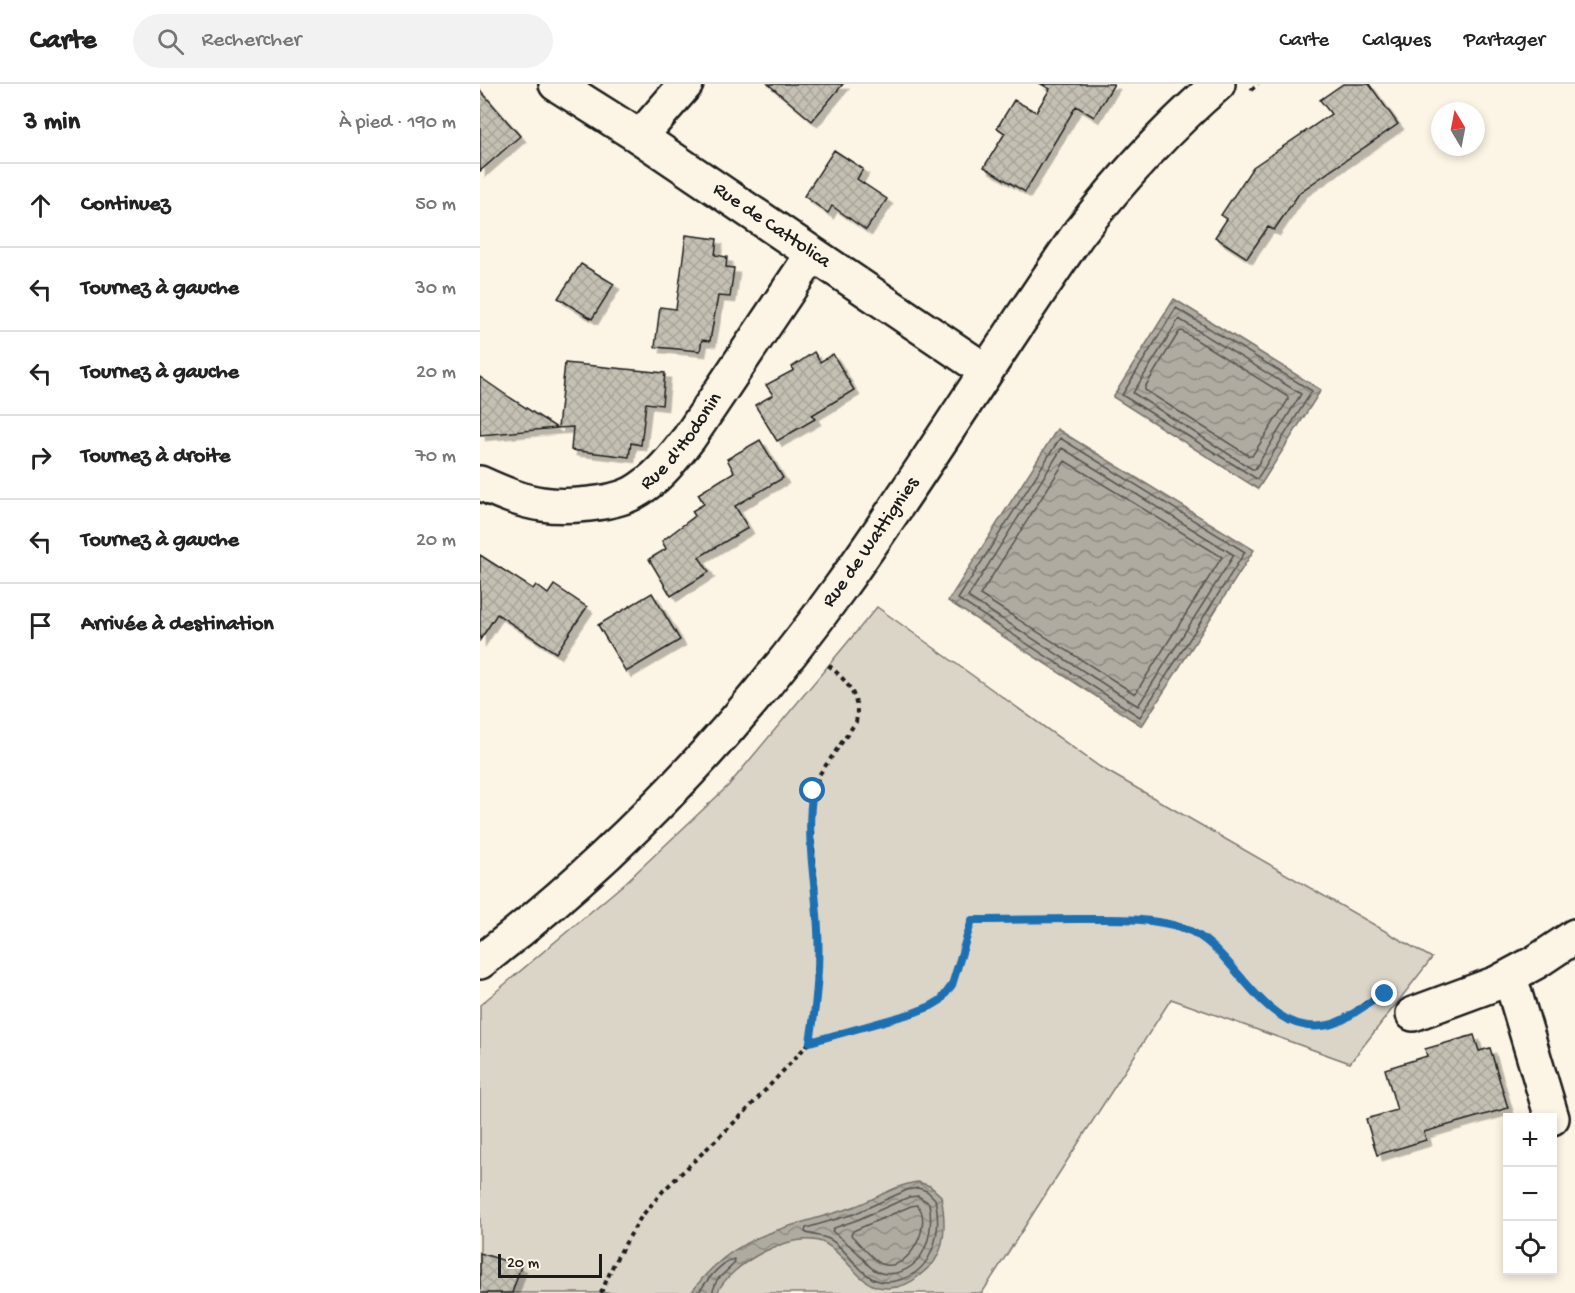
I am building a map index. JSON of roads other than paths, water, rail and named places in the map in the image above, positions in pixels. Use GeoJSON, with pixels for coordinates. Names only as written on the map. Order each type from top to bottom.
{"type":"FeatureCollection","features":[{"type":"Feature","properties":{"kind":"street","name":"Rue de Cattolica"},"geometry":{"type":"LineString","coordinates":[[556,84],[640,137],[986,371]]}},
{"type":"Feature","properties":{"kind":"street"},"geometry":{"type":"LineString","coordinates":[[640,137],[686,84]]}},
{"type":"Feature","properties":{"kind":"street","name":"Rue de Wattignies"},"geometry":{"type":"LineString","coordinates":[[480,962],[550,905],[613,849],[680,781],[789,656],[839,589],[1101,204],[1156,142],[1218,84]]}},
{"type":"Feature","properties":{"kind":"street","name":"Rue d'Hodonin"},"geometry":{"type":"LineString","coordinates":[[480,483],[512,496],[543,504],[609,501],[632,493],[666,466],[689,438],[813,255]]}},
{"type":"Feature","properties":{"kind":"street"},"geometry":{"type":"LineString","coordinates":[[1402,1003],[1469,994],[1510,977],[1575,936]]}},
{"type":"Feature","properties":{"kind":"street"},"geometry":{"type":"LineString","coordinates":[[1510,977],[1550,1113]]}},
{"type":"Feature","properties":{"kind":"water"},"geometry":{"type":"Polygon","coordinates":[[[1174,299],[1321,390],[1258,489],[1113,397],[1174,299]]]}},
{"type":"Feature","properties":{"kind":"water"},"geometry":{"type":"Polygon","coordinates":[[[1057,429],[1254,550],[1142,726],[948,601],[1057,429]]]}},
{"type":"Feature","properties":{"kind":"water"},"geometry":{"type":"Polygon","coordinates":[[[918,1182],[930,1186],[941,1196],[944,1221],[943,1239],[934,1262],[916,1279],[906,1284],[890,1288],[878,1287],[864,1280],[826,1244],[813,1240],[798,1240],[781,1244],[749,1260],[724,1282],[717,1293],[691,1293],[707,1273],[743,1245],[782,1228],[850,1208],[900,1186],[918,1182]]]}}]}
